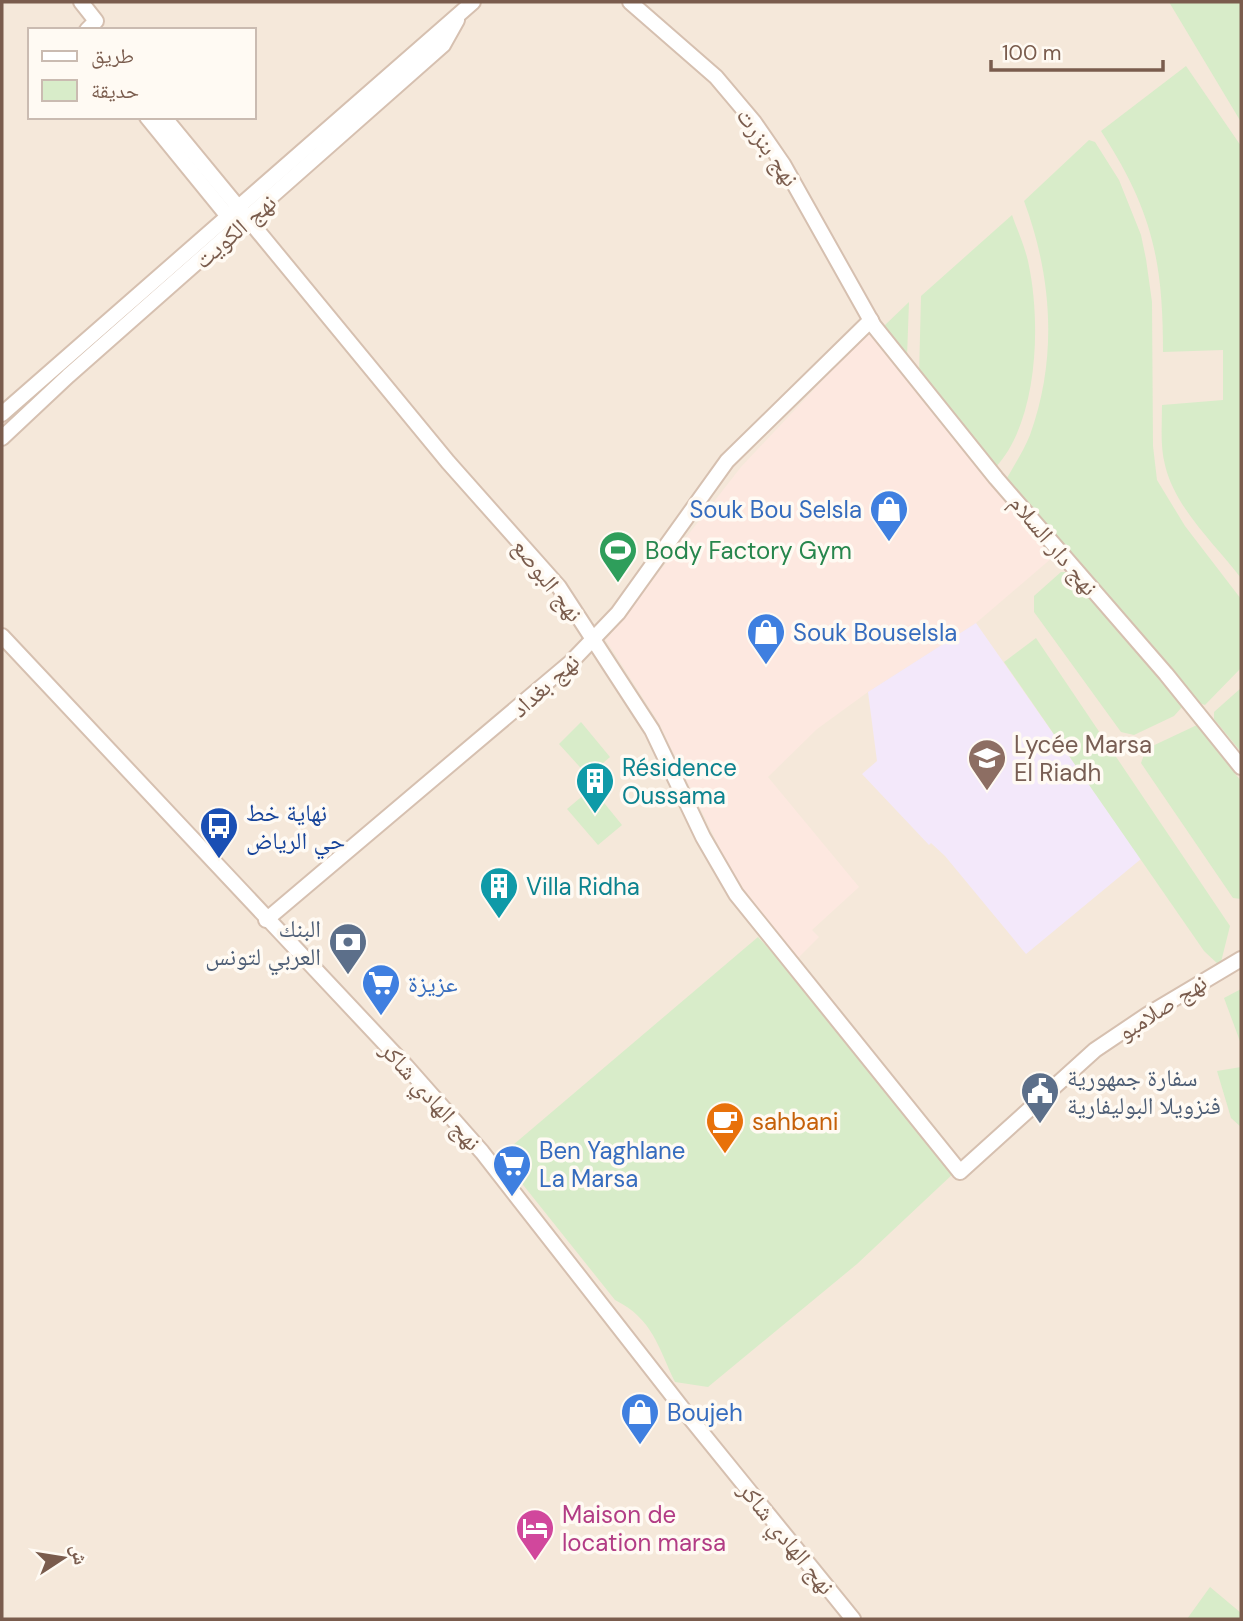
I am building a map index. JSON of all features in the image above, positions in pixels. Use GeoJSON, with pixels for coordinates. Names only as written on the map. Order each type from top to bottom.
{"type":"FeatureCollection","features":[{"type":"Feature","properties":{"kind":"street"},"geometry":{"type":"LineString","coordinates":[[81,2],[91,27]]}},
{"type":"Feature","properties":{"kind":"street","name":"نهج الكويت"},"geometry":{"type":"LineString","coordinates":[[2,414],[239,219],[443,45],[459,16],[473,2]]}},
{"type":"Feature","properties":{"kind":"street","name":"نهج بنزرت"},"geometry":{"type":"LineString","coordinates":[[629,2],[716,77],[754,122],[783,164],[871,320]]}},
{"type":"Feature","properties":{"kind":"street"},"geometry":{"type":"LineString","coordinates":[[149,119],[239,219]]}},
{"type":"Feature","properties":{"kind":"street"},"geometry":{"type":"LineString","coordinates":[[165,119],[239,219]]}},
{"type":"Feature","properties":{"kind":"street","name":"نهج الكويت"},"geometry":{"type":"LineString","coordinates":[[2,438],[239,219]]}},
{"type":"Feature","properties":{"kind":"street","name":"نهج البوصع"},"geometry":{"type":"LineString","coordinates":[[239,219],[268,245],[491,513],[537,559],[652,730],[704,837],[736,894],[960,1172]]}},
{"type":"Feature","properties":{"kind":"street","name":"نهج بغداد"},"geometry":{"type":"LineString","coordinates":[[266,920],[517,711],[593,639],[625,604],[727,461],[871,320]]}},
{"type":"Feature","properties":{"kind":"street","name":"نهج دار السلام"},"geometry":{"type":"LineString","coordinates":[[871,320],[996,478],[1166,674],[1241,767]]}},
{"type":"Feature","properties":{"kind":"street","name":"نهج الهادي شاكر"},"geometry":{"type":"LineString","coordinates":[[2,635],[266,920],[406,1066],[482,1152],[694,1423],[853,1619]]}},
{"type":"Feature","properties":{"kind":"street","name":"نهج صلامبو"},"geometry":{"type":"LineString","coordinates":[[960,1172],[1095,1051],[1147,1015],[1241,959]]}},
{"type":"Feature","properties":{"kind":"shaded area"},"geometry":{"type":"Polygon","coordinates":[[[2,2],[1241,2],[1241,1619],[2,1619],[2,2]]]}},
{"type":"Feature","properties":{"kind":"shaded area","name":"Souk Bouselsla"},"geometry":{"type":"Polygon","coordinates":[[[869,331],[943,426],[1053,557],[976,623],[868,692],[817,729],[768,777],[859,887],[812,930],[819,937],[798,958],[739,888],[659,723],[606,640],[741,467],[869,331]]]}},
{"type":"Feature","properties":{"kind":"shaded area","name":"Lycée Marsa El Riadh"},"geometry":{"type":"Polygon","coordinates":[[[976,623],[1141,859],[1026,954],[945,856],[931,843],[929,845],[862,774],[877,761],[868,692],[976,623]]]}},
{"type":"Feature","properties":{"kind":"green space"},"geometry":{"type":"Polygon","coordinates":[[[1169,2],[1241,2],[1241,122],[1169,2]]]}},
{"type":"Feature","properties":{"kind":"green space"},"geometry":{"type":"Polygon","coordinates":[[[1186,66],[1241,146],[1241,578],[1177,496],[1162,450],[1162,405],[1223,400],[1223,350],[1163,352],[1160,290],[1151,237],[1132,186],[1101,131],[1186,66]]]}},
{"type":"Feature","properties":{"kind":"green space"},"geometry":{"type":"Polygon","coordinates":[[[1089,140],[1095,142],[1119,180],[1141,235],[1146,259],[1152,302],[1153,446],[1157,480],[1185,526],[1241,599],[1241,668],[1205,705],[1199,703],[1007,478],[1030,435],[1039,406],[1048,347],[1046,288],[1041,258],[1024,201],[1089,140]]]}},
{"type":"Feature","properties":{"kind":"green space"},"geometry":{"type":"Polygon","coordinates":[[[1012,215],[1029,266],[1033,290],[1035,343],[1033,371],[1021,424],[1010,448],[996,467],[919,376],[921,296],[1012,215]]]}},
{"type":"Feature","properties":{"kind":"green space"},"geometry":{"type":"Polygon","coordinates":[[[909,302],[907,357],[884,326],[909,302]]]}},
{"type":"Feature","properties":{"kind":"green space"},"geometry":{"type":"Polygon","coordinates":[[[1061,572],[1070,572],[1182,707],[1174,716],[1134,735],[1121,732],[1034,612],[1034,596],[1061,572]]]}},
{"type":"Feature","properties":{"kind":"green space"},"geometry":{"type":"Polygon","coordinates":[[[1036,638],[1230,926],[1220,966],[1204,951],[1004,662],[1036,638]]]}},
{"type":"Feature","properties":{"kind":"green space"},"geometry":{"type":"Polygon","coordinates":[[[1241,688],[1241,752],[1214,719],[1214,712],[1241,688]]]}},
{"type":"Feature","properties":{"kind":"green space"},"geometry":{"type":"Polygon","coordinates":[[[581,722],[610,757],[588,776],[559,744],[581,722]]]}},
{"type":"Feature","properties":{"kind":"green space"},"geometry":{"type":"Polygon","coordinates":[[[1197,725],[1241,781],[1241,899],[1233,898],[1141,763],[1146,749],[1197,725]]]}},
{"type":"Feature","properties":{"kind":"green space"},"geometry":{"type":"Polygon","coordinates":[[[592,788],[622,825],[598,845],[567,809],[592,788]]]}},
{"type":"Feature","properties":{"kind":"green space"},"geometry":{"type":"Polygon","coordinates":[[[758,937],[817,1001],[955,1172],[857,1264],[708,1387],[675,1382],[646,1325],[615,1300],[500,1156],[758,937]]]}},
{"type":"Feature","properties":{"kind":"green space"},"geometry":{"type":"Polygon","coordinates":[[[1241,989],[1241,1044],[1224,998],[1241,989]]]}},
{"type":"Feature","properties":{"kind":"green space"},"geometry":{"type":"Polygon","coordinates":[[[1241,1067],[1241,1127],[1231,1118],[1217,1071],[1241,1067]]]}},
{"type":"Feature","properties":{"kind":"green space"},"geometry":{"type":"Polygon","coordinates":[[[1210,1587],[1241,1613],[1241,1619],[1187,1619],[1210,1587]]]}},
{"type":"Feature","properties":{"kind":"place","name":"Souk Bou Selsla"},"geometry":{"type":"Point","coordinates":[889,543]}},
{"type":"Feature","properties":{"kind":"place","name":"Body Factory Gym"},"geometry":{"type":"Point","coordinates":[618,584]}},
{"type":"Feature","properties":{"kind":"place","name":"Souk Bouselsla"},"geometry":{"type":"Point","coordinates":[766,666]}},
{"type":"Feature","properties":{"kind":"place","name":"Lycée Marsa El Riadh"},"geometry":{"type":"Point","coordinates":[987,792]}},
{"type":"Feature","properties":{"kind":"place","name":"Résidence Oussama"},"geometry":{"type":"Point","coordinates":[595,815]}},
{"type":"Feature","properties":{"kind":"place","name":"نهاية خط حي الرياض"},"geometry":{"type":"Point","coordinates":[219,860]}},
{"type":"Feature","properties":{"kind":"place","name":"Villa Ridha"},"geometry":{"type":"Point","coordinates":[499,920]}},
{"type":"Feature","properties":{"kind":"place","name":"البنك العربي لتونس"},"geometry":{"type":"Point","coordinates":[348,976]}},
{"type":"Feature","properties":{"kind":"place","name":"عزيزة"},"geometry":{"type":"Point","coordinates":[381,1017]}},
{"type":"Feature","properties":{"kind":"place","name":"سفارة جمهورية فنزويلا البوليفارية"},"geometry":{"type":"Point","coordinates":[1040,1125]}},
{"type":"Feature","properties":{"kind":"place","name":"sahbani"},"geometry":{"type":"Point","coordinates":[725,1155]}},
{"type":"Feature","properties":{"kind":"place","name":"Ben Yaghlane La Marsa"},"geometry":{"type":"Point","coordinates":[512,1198]}},
{"type":"Feature","properties":{"kind":"place","name":"Boujeh"},"geometry":{"type":"Point","coordinates":[640,1446]}},
{"type":"Feature","properties":{"kind":"place","name":"Maison de location marsa"},"geometry":{"type":"Point","coordinates":[535,1562]}}]}
